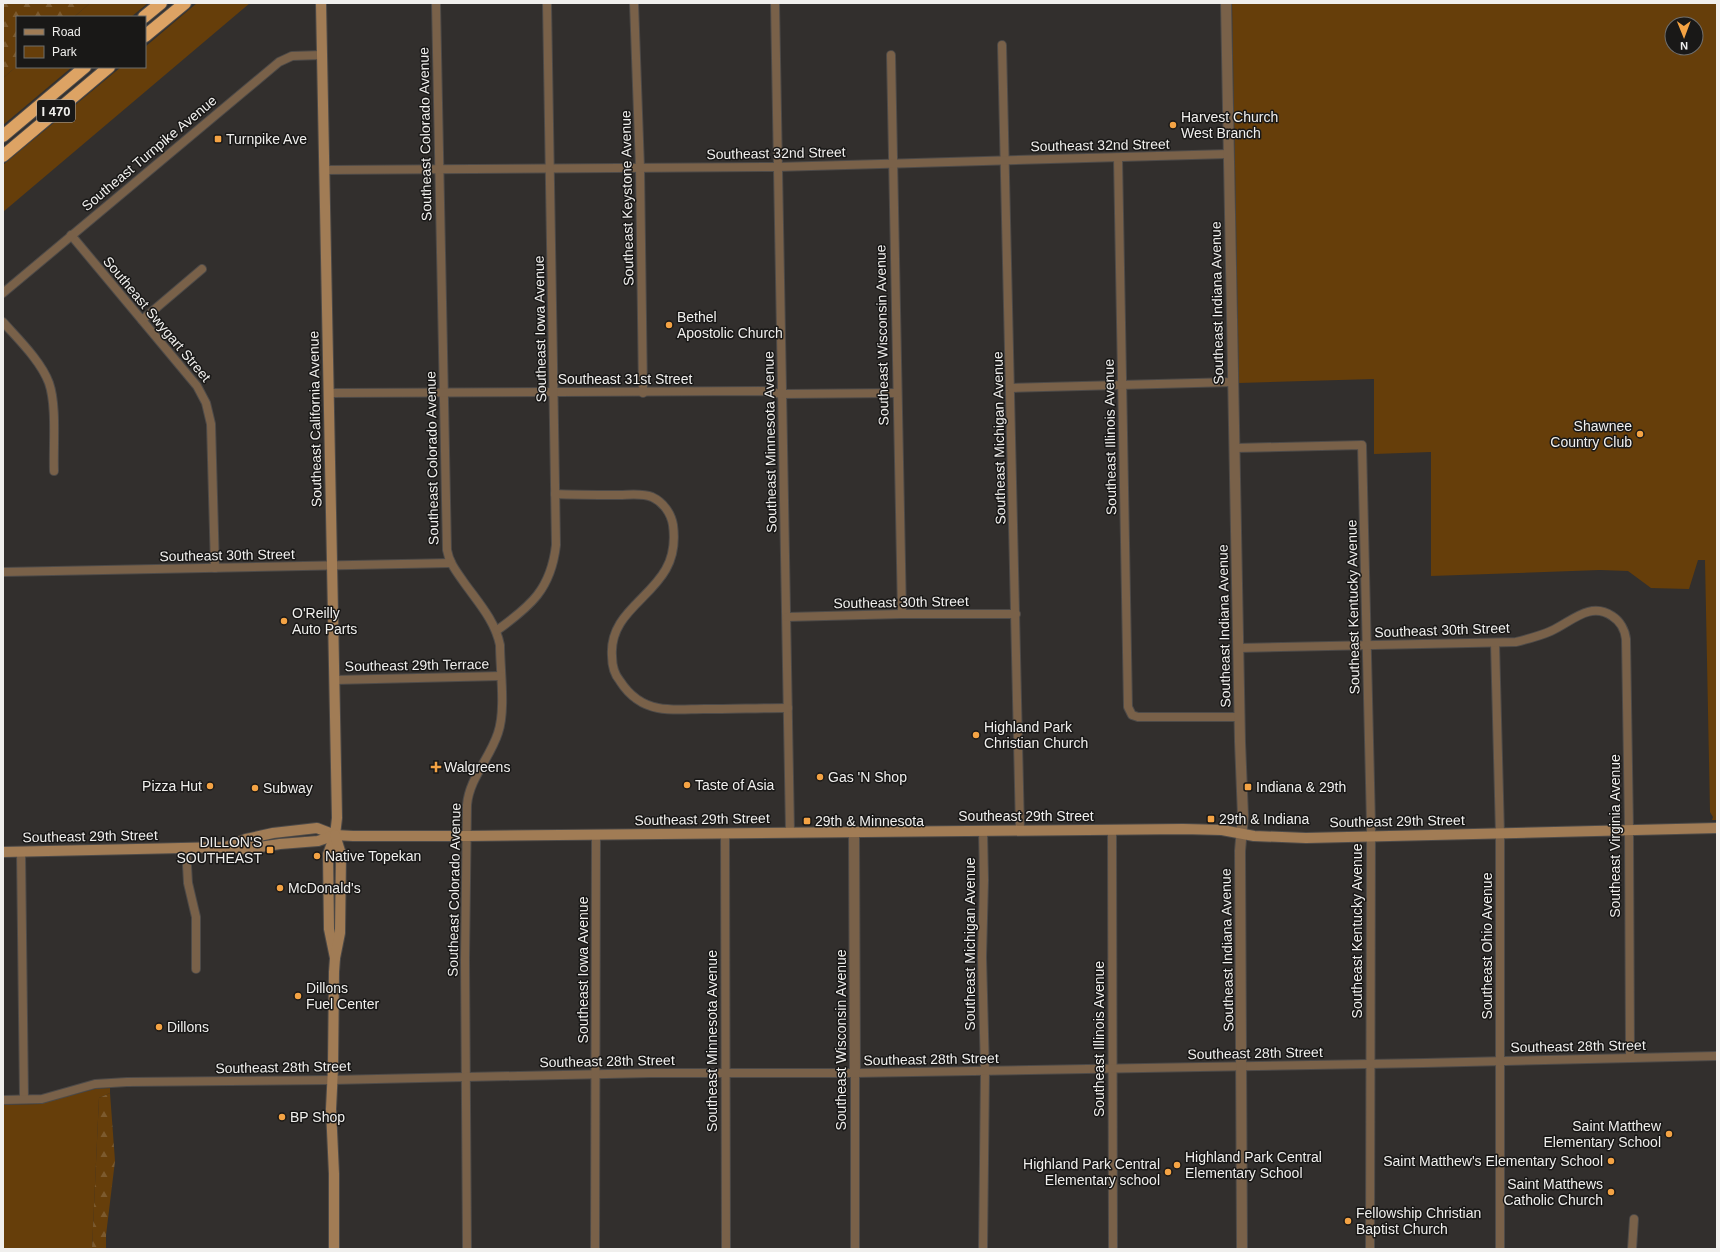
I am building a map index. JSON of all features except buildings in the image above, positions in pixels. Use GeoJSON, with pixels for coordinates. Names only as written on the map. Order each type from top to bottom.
{"type":"FeatureCollection","features":[{"type":"Feature","properties":{"kind":"highway"},"geometry":{"type":"LineString","coordinates":[[145,16],[161,3]]}},
{"type":"Feature","properties":{"kind":"highway"},"geometry":{"type":"LineString","coordinates":[[146,35],[185,3]]}},
{"type":"Feature","properties":{"kind":"highway","name":"I 470"},"geometry":{"type":"LineString","coordinates":[[3,136],[84,68]]}},
{"type":"Feature","properties":{"kind":"highway","name":"I 470"},"geometry":{"type":"LineString","coordinates":[[3,156],[108,68]]}},
{"type":"Feature","properties":{"kind":"main road","name":"Southeast California Avenue"},"geometry":{"type":"LineString","coordinates":[[321,3],[336,818],[335,835],[328,854],[329,929],[335,958],[331,1110],[334,1174],[334,1249]]}},
{"type":"Feature","properties":{"kind":"main road","name":"Southeast 29th Street"},"geometry":{"type":"LineString","coordinates":[[3,852],[226,847],[246,839],[287,830],[317,828],[335,835],[466,836],[1189,829],[1222,830],[1254,836],[1306,838],[1717,828]]}},
{"type":"Feature","properties":{"kind":"street","name":"Southeast Colorado Avenue"},"geometry":{"type":"LineString","coordinates":[[436,3],[447,550],[451,563],[490,619],[496,631],[500,645],[501,676],[501,723],[495,741],[470,788],[467,806],[467,1249]]}},
{"type":"Feature","properties":{"kind":"street","name":"Southeast Iowa Avenue"},"geometry":{"type":"LineString","coordinates":[[496,631],[521,614],[531,604],[546,582],[552,567],[556,545],[547,3]]}},
{"type":"Feature","properties":{"kind":"street","name":"Southeast Keystone Avenue"},"geometry":{"type":"LineString","coordinates":[[634,3],[640,168],[643,393]]}},
{"type":"Feature","properties":{"kind":"street","name":"Southeast Minnesota Avenue"},"geometry":{"type":"LineString","coordinates":[[775,3],[790,832]]}},
{"type":"Feature","properties":{"kind":"street","name":"Southeast Indiana Avenue"},"geometry":{"type":"LineString","coordinates":[[1226,3],[1238,648],[1244,816],[1240,851],[1242,1249]]}},
{"type":"Feature","properties":{"kind":"street","name":"Southeast Michigan Avenue"},"geometry":{"type":"LineString","coordinates":[[1002,45],[1020,830]]}},
{"type":"Feature","properties":{"kind":"street","name":"Southeast Turnpike Avenue"},"geometry":{"type":"LineString","coordinates":[[3,293],[279,62],[292,56],[322,55]]}},
{"type":"Feature","properties":{"kind":"street","name":"Southeast Wisconsin Avenue"},"geometry":{"type":"LineString","coordinates":[[891,55],[902,614]]}},
{"type":"Feature","properties":{"kind":"street","name":"Southeast 32nd Street"},"geometry":{"type":"LineString","coordinates":[[324,170],[550,170],[777,167],[893,162],[1118,158],[1228,154]]}},
{"type":"Feature","properties":{"kind":"street","name":"Southeast Illinois Avenue"},"geometry":{"type":"LineString","coordinates":[[1118,158],[1128,707],[1132,715],[1146,718],[1240,717]]}},
{"type":"Feature","properties":{"kind":"street","name":"Southeast Swygart Street"},"geometry":{"type":"LineString","coordinates":[[71,235],[197,386],[204,397],[210,413],[211,424],[215,568]]}},
{"type":"Feature","properties":{"kind":"street"},"geometry":{"type":"LineString","coordinates":[[142,320],[202,268]]}},
{"type":"Feature","properties":{"kind":"street"},"geometry":{"type":"LineString","coordinates":[[3,322],[40,366],[48,382],[53,402],[54,471]]}},
{"type":"Feature","properties":{"kind":"street"},"geometry":{"type":"LineString","coordinates":[[1011,388],[1233,382]]}},
{"type":"Feature","properties":{"kind":"street","name":"Southeast 31st Street"},"geometry":{"type":"LineString","coordinates":[[329,393],[643,393],[763,391],[782,394],[897,393]]}},
{"type":"Feature","properties":{"kind":"street","name":"Southeast Kentucky Avenue"},"geometry":{"type":"LineString","coordinates":[[1235,448],[1362,445],[1370,836],[1370,1249]]}},
{"type":"Feature","properties":{"kind":"street"},"geometry":{"type":"LineString","coordinates":[[555,494],[647,496],[661,503],[671,517],[674,532],[674,543],[666,569],[660,578],[624,616],[613,640],[611,651],[614,670],[618,679],[631,695],[649,706],[670,710],[788,708]]}},
{"type":"Feature","properties":{"kind":"street","name":"Southeast 30th Street"},"geometry":{"type":"LineString","coordinates":[[3,572],[451,563]]}},
{"type":"Feature","properties":{"kind":"street","name":"Southeast 30th Street"},"geometry":{"type":"LineString","coordinates":[[1238,648],[1516,642],[1550,632],[1590,611],[1599,611],[1615,618]]}},
{"type":"Feature","properties":{"kind":"street","name":"Southeast 30th Street"},"geometry":{"type":"LineString","coordinates":[[787,616],[1016,614]]}},
{"type":"Feature","properties":{"kind":"street","name":"Southeast Virginia Avenue"},"geometry":{"type":"LineString","coordinates":[[1615,618],[1620,624],[1626,639],[1630,1058]]}},
{"type":"Feature","properties":{"kind":"street","name":"Southeast Ohio Avenue"},"geometry":{"type":"LineString","coordinates":[[1494,643],[1500,834],[1500,1249]]}},
{"type":"Feature","properties":{"kind":"street","name":"Southeast 29th Terrace"},"geometry":{"type":"LineString","coordinates":[[334,680],[501,676]]}},
{"type":"Feature","properties":{"kind":"street","name":"Southeast Illinois Avenue"},"geometry":{"type":"LineString","coordinates":[[1112,829],[1113,1249]]}},
{"type":"Feature","properties":{"kind":"street","name":"Southeast Michigan Avenue"},"geometry":{"type":"LineString","coordinates":[[983,830],[984,880],[982,957],[985,1071],[983,1249]]}},
{"type":"Feature","properties":{"kind":"street","name":"Southeast Wisconsin Avenue"},"geometry":{"type":"LineString","coordinates":[[854,832],[855,1249]]}},
{"type":"Feature","properties":{"kind":"street","name":"Southeast Minnesota Avenue"},"geometry":{"type":"LineString","coordinates":[[725,833],[726,1249]]}},
{"type":"Feature","properties":{"kind":"street","name":"Southeast Iowa Avenue"},"geometry":{"type":"LineString","coordinates":[[595,1249],[597,1074],[596,834]]}},
{"type":"Feature","properties":{"kind":"street"},"geometry":{"type":"LineString","coordinates":[[186,848],[188,883],[196,917],[196,969]]}},
{"type":"Feature","properties":{"kind":"street"},"geometry":{"type":"LineString","coordinates":[[20,852],[24,1099]]}},
{"type":"Feature","properties":{"kind":"street","name":"Southeast 28th Street"},"geometry":{"type":"LineString","coordinates":[[3,1100],[42,1099],[103,1083],[597,1074],[985,1071],[1717,1056]]}},
{"type":"Feature","properties":{"kind":"street"},"geometry":{"type":"LineString","coordinates":[[1632,1249],[1634,1219]]}},
{"type":"Feature","properties":{"kind":"green space"},"geometry":{"type":"Polygon","coordinates":[[[3,3],[90,3],[75,16],[16,16],[16,67],[3,78],[3,3]]]}},
{"type":"Feature","properties":{"kind":"green space"},"geometry":{"type":"Polygon","coordinates":[[[90,3],[148,3],[132,16],[75,16],[90,3]]]}},
{"type":"Feature","properties":{"kind":"green space"},"geometry":{"type":"Polygon","coordinates":[[[197,3],[250,3],[3,212],[3,165],[120,68],[146,68],[146,46],[197,3]]]}},
{"type":"Feature","properties":{"kind":"green space","name":"Shawnee Country Club"},"geometry":{"type":"Polygon","coordinates":[[[1232,3],[1717,3],[1717,820],[1712,820],[1713,817],[1710,812],[1705,560],[1698,560],[1689,589],[1651,588],[1628,571],[1600,570],[1431,576],[1431,452],[1374,454],[1374,379],[1239,383],[1232,3]]]}},
{"type":"Feature","properties":{"kind":"green space"},"geometry":{"type":"Polygon","coordinates":[[[16,67],[71,68],[3,125],[3,78],[16,67]]]}},
{"type":"Feature","properties":{"kind":"green space"},"geometry":{"type":"Polygon","coordinates":[[[110,1088],[110,1093],[99,1098],[92,1249],[3,1249],[3,1105],[39,1104],[95,1089],[110,1088]]]}},
{"type":"Feature","properties":{"kind":"green space"},"geometry":{"type":"Polygon","coordinates":[[[110,1093],[115,1161],[106,1235],[106,1249],[92,1249],[99,1098],[110,1093]]]}},
{"type":"Feature","properties":{"kind":"place","name":"Harvest Church West Branch"},"geometry":{"type":"Point","coordinates":[1173,125]}},
{"type":"Feature","properties":{"kind":"place","name":"Turnpike Ave"},"geometry":{"type":"Point","coordinates":[218,139]}},
{"type":"Feature","properties":{"kind":"place","name":"Bethel Apostolic Church"},"geometry":{"type":"Point","coordinates":[669,325]}},
{"type":"Feature","properties":{"kind":"place","name":"Shawnee Country Club"},"geometry":{"type":"Point","coordinates":[1640,434]}},
{"type":"Feature","properties":{"kind":"place","name":"O'Reilly Auto Parts"},"geometry":{"type":"Point","coordinates":[284,621]}},
{"type":"Feature","properties":{"kind":"place","name":"Highland Park Christian Church"},"geometry":{"type":"Point","coordinates":[976,735]}},
{"type":"Feature","properties":{"kind":"place","name":"Walgreens"},"geometry":{"type":"Point","coordinates":[436,767]}},
{"type":"Feature","properties":{"kind":"place","name":"Gas 'N Shop"},"geometry":{"type":"Point","coordinates":[820,777]}},
{"type":"Feature","properties":{"kind":"place","name":"Taste of Asia"},"geometry":{"type":"Point","coordinates":[687,785]}},
{"type":"Feature","properties":{"kind":"place","name":"Pizza Hut"},"geometry":{"type":"Point","coordinates":[210,786]}},
{"type":"Feature","properties":{"kind":"place","name":"Indiana & 29th"},"geometry":{"type":"Point","coordinates":[1248,787]}},
{"type":"Feature","properties":{"kind":"place","name":"Subway"},"geometry":{"type":"Point","coordinates":[255,788]}},
{"type":"Feature","properties":{"kind":"place","name":"29th & Indiana"},"geometry":{"type":"Point","coordinates":[1211,819]}},
{"type":"Feature","properties":{"kind":"place","name":"29th & Minnesota"},"geometry":{"type":"Point","coordinates":[807,821]}},
{"type":"Feature","properties":{"kind":"place","name":"DILLON'S SOUTHEAST"},"geometry":{"type":"Point","coordinates":[270,850]}},
{"type":"Feature","properties":{"kind":"place","name":"Native Topekan"},"geometry":{"type":"Point","coordinates":[317,856]}},
{"type":"Feature","properties":{"kind":"place","name":"McDonald's"},"geometry":{"type":"Point","coordinates":[280,888]}},
{"type":"Feature","properties":{"kind":"place","name":"Dillons Fuel Center"},"geometry":{"type":"Point","coordinates":[298,996]}},
{"type":"Feature","properties":{"kind":"place","name":"Dillons"},"geometry":{"type":"Point","coordinates":[159,1027]}},
{"type":"Feature","properties":{"kind":"place","name":"BP Shop"},"geometry":{"type":"Point","coordinates":[282,1117]}},
{"type":"Feature","properties":{"kind":"place","name":"Saint Matthew Elementary School"},"geometry":{"type":"Point","coordinates":[1669,1134]}},
{"type":"Feature","properties":{"kind":"place","name":"Saint Matthew's Elementary School"},"geometry":{"type":"Point","coordinates":[1611,1161]}},
{"type":"Feature","properties":{"kind":"place","name":"Highland Park Central Elementary School"},"geometry":{"type":"Point","coordinates":[1177,1165]}},
{"type":"Feature","properties":{"kind":"place","name":"Highland Park Central Elementary school"},"geometry":{"type":"Point","coordinates":[1168,1172]}},
{"type":"Feature","properties":{"kind":"place","name":"Saint Matthews Catholic Church"},"geometry":{"type":"Point","coordinates":[1611,1192]}},
{"type":"Feature","properties":{"kind":"place","name":"Fellowship Christian Baptist Church"},"geometry":{"type":"Point","coordinates":[1348,1221]}}]}
